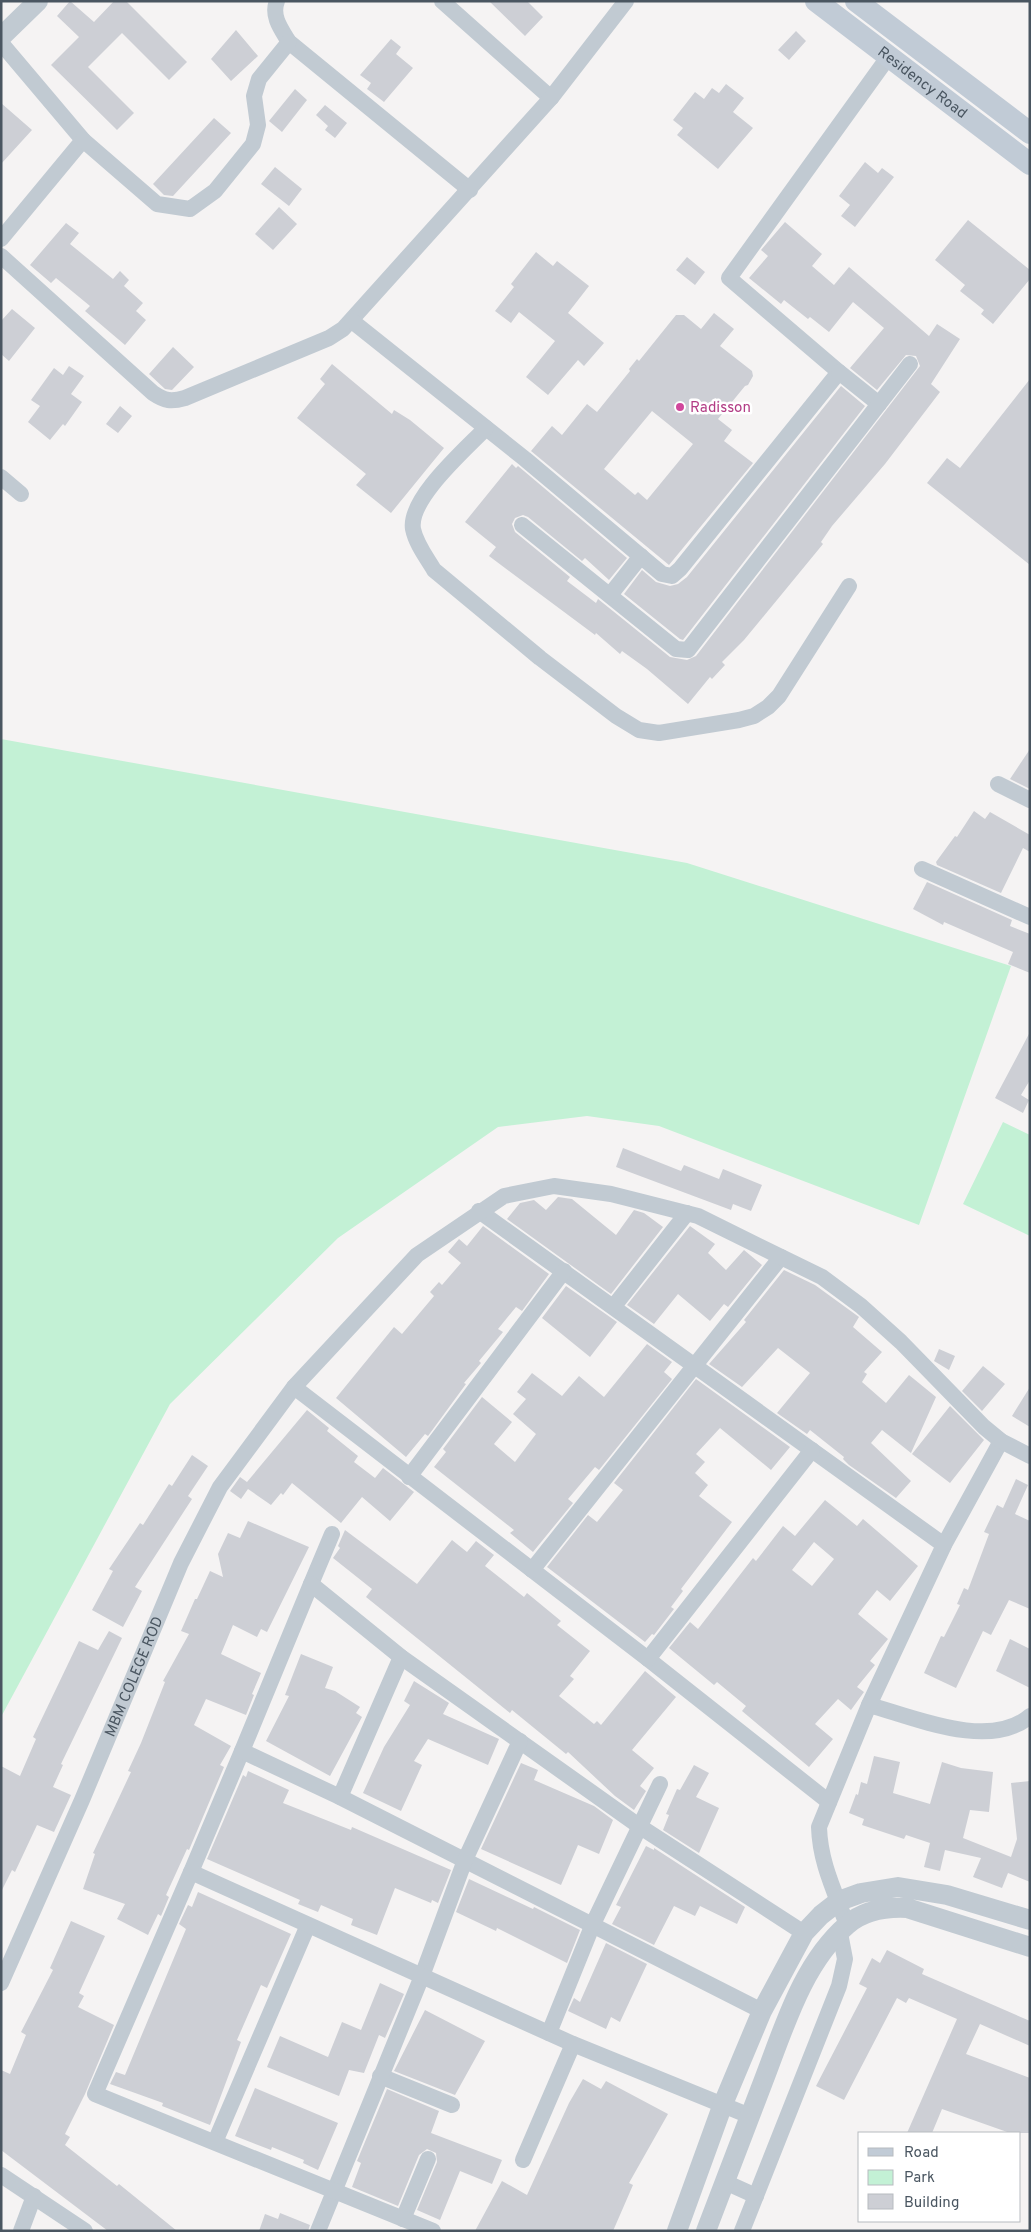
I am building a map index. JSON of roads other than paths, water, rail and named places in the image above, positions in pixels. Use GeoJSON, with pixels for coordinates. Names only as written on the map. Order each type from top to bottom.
{"type":"FeatureCollection","features":[{"type":"Feature","properties":{"kind":"main road","name":"Residency Road"},"geometry":{"type":"LineString","coordinates":[[816,1],[1030,164]]}},
{"type":"Feature","properties":{"kind":"main road","name":"Residency Road"},"geometry":{"type":"LineString","coordinates":[[856,1],[1030,133]]}},
{"type":"Feature","properties":{"kind":"street"},"geometry":{"type":"LineString","coordinates":[[1,37],[38,1]]}},
{"type":"Feature","properties":{"kind":"street"},"geometry":{"type":"LineString","coordinates":[[277,1],[274,9],[276,20],[288,42],[470,190]]}},
{"type":"Feature","properties":{"kind":"street"},"geometry":{"type":"LineString","coordinates":[[442,1],[551,98]]}},
{"type":"Feature","properties":{"kind":"street"},"geometry":{"type":"LineString","coordinates":[[1,256],[154,393],[165,401],[185,398],[329,338],[352,321],[551,98],[626,1]]}},
{"type":"Feature","properties":{"kind":"street"},"geometry":{"type":"LineString","coordinates":[[1,43],[83,140],[157,204],[190,210],[215,191],[253,144],[258,125],[254,96],[258,79],[288,42]]}},
{"type":"Feature","properties":{"kind":"street"},"geometry":{"type":"LineString","coordinates":[[879,404],[838,372],[729,278],[889,56]]}},
{"type":"Feature","properties":{"kind":"street"},"geometry":{"type":"LineString","coordinates":[[1,239],[83,140]]}},
{"type":"Feature","properties":{"kind":"street"},"geometry":{"type":"LineString","coordinates":[[352,321],[486,428],[662,574],[672,576],[838,372]]}},
{"type":"Feature","properties":{"kind":"street"},"geometry":{"type":"LineString","coordinates":[[522,526],[676,648],[688,650],[910,364]]}},
{"type":"Feature","properties":{"kind":"street"},"geometry":{"type":"LineString","coordinates":[[486,428],[420,502],[413,528],[424,554],[434,570],[533,652],[616,716],[639,730],[659,733],[754,716],[779,696],[849,586]]}},
{"type":"Feature","properties":{"kind":"street"},"geometry":{"type":"LineString","coordinates":[[1,477],[20,494]]}},
{"type":"Feature","properties":{"kind":"street"},"geometry":{"type":"LineString","coordinates":[[610,595],[641,556]]}},
{"type":"Feature","properties":{"kind":"street"},"geometry":{"type":"LineString","coordinates":[[998,784],[1030,800]]}},
{"type":"Feature","properties":{"kind":"street"},"geometry":{"type":"LineString","coordinates":[[922,869],[1030,917]]}},
{"type":"Feature","properties":{"kind":"street","name":"MBM COLEGE ROD"},"geometry":{"type":"LineString","coordinates":[[3,1974],[82,1800],[181,1563],[220,1487],[294,1387],[417,1255],[479,1211],[504,1196],[554,1186],[611,1194],[698,1216],[781,1256],[822,1278],[861,1306],[901,1342],[984,1426],[1001,1441],[1030,1456]]}},
{"type":"Feature","properties":{"kind":"street"},"geometry":{"type":"LineString","coordinates":[[479,1211],[614,1306],[944,1545]]}},
{"type":"Feature","properties":{"kind":"street"},"geometry":{"type":"LineString","coordinates":[[614,1306],[687,1213]]}},
{"type":"Feature","properties":{"kind":"street"},"geometry":{"type":"LineString","coordinates":[[532,1570],[696,1366],[781,1256]]}},
{"type":"Feature","properties":{"kind":"street"},"geometry":{"type":"LineString","coordinates":[[409,1477],[564,1271]]}},
{"type":"Feature","properties":{"kind":"street"},"geometry":{"type":"LineString","coordinates":[[294,1387],[648,1659],[829,1802]]}},
{"type":"Feature","properties":{"kind":"street"},"geometry":{"type":"LineString","coordinates":[[742,2231],[839,1986],[845,1959],[844,1929],[839,1901],[824,1868],[819,1848],[819,1827],[868,1705],[944,1545],[1001,1441]]}},
{"type":"Feature","properties":{"kind":"street"},"geometry":{"type":"LineString","coordinates":[[648,1659],[812,1450]]}},
{"type":"Feature","properties":{"kind":"street"},"geometry":{"type":"LineString","coordinates":[[332,1534],[191,1872],[95,2094],[433,2231]]}},
{"type":"Feature","properties":{"kind":"street"},"geometry":{"type":"LineString","coordinates":[[311,1584],[401,1657],[520,1742],[639,1826],[804,1933]]}},
{"type":"Feature","properties":{"kind":"street"},"geometry":{"type":"LineString","coordinates":[[340,1797],[401,1657]]}},
{"type":"Feature","properties":{"kind":"street"},"geometry":{"type":"LineString","coordinates":[[868,1705],[965,1731],[998,1731],[1021,1724],[1030,1716]]}},
{"type":"Feature","properties":{"kind":"street"},"geometry":{"type":"LineString","coordinates":[[318,2231],[332,2191],[422,1976],[465,1860],[520,1742]]}},
{"type":"Feature","properties":{"kind":"street"},"geometry":{"type":"LineString","coordinates":[[242,1751],[340,1797],[762,2011]]}},
{"type":"Feature","properties":{"kind":"street"},"geometry":{"type":"LineString","coordinates":[[549,2033],[593,1924],[660,1784]]}},
{"type":"Feature","properties":{"kind":"street"},"geometry":{"type":"LineString","coordinates":[[191,1872],[573,2044],[750,2116]]}},
{"type":"Feature","properties":{"kind":"street"},"geometry":{"type":"LineString","coordinates":[[677,2231],[723,2104],[762,2011],[804,1933],[821,1915],[839,1901],[861,1892],[898,1886],[946,1895],[1030,1920]]}},
{"type":"Feature","properties":{"kind":"street"},"geometry":{"type":"LineString","coordinates":[[706,2231],[793,2005],[825,1948],[844,1929],[868,1912],[889,1907],[907,1908],[1030,1947]]}},
{"type":"Feature","properties":{"kind":"street"},"geometry":{"type":"LineString","coordinates":[[215,2142],[308,1925]]}},
{"type":"Feature","properties":{"kind":"street"},"geometry":{"type":"LineString","coordinates":[[523,2160],[573,2044]]}},
{"type":"Feature","properties":{"kind":"street"},"geometry":{"type":"LineString","coordinates":[[380,2076],[452,2105]]}},
{"type":"Feature","properties":{"kind":"street"},"geometry":{"type":"LineString","coordinates":[[403,2218],[428,2159]]}},
{"type":"Feature","properties":{"kind":"street"},"geometry":{"type":"LineString","coordinates":[[1,2175],[34,2196],[70,2226],[85,2231]]}},
{"type":"Feature","properties":{"kind":"street"},"geometry":{"type":"LineString","coordinates":[[725,2182],[756,2196]]}},
{"type":"Feature","properties":{"kind":"street"},"geometry":{"type":"LineString","coordinates":[[21,2231],[34,2196]]}},
{"type":"Feature","properties":{"kind":"place","name":"Radisson"},"geometry":{"type":"Point","coordinates":[680,407]}}]}
